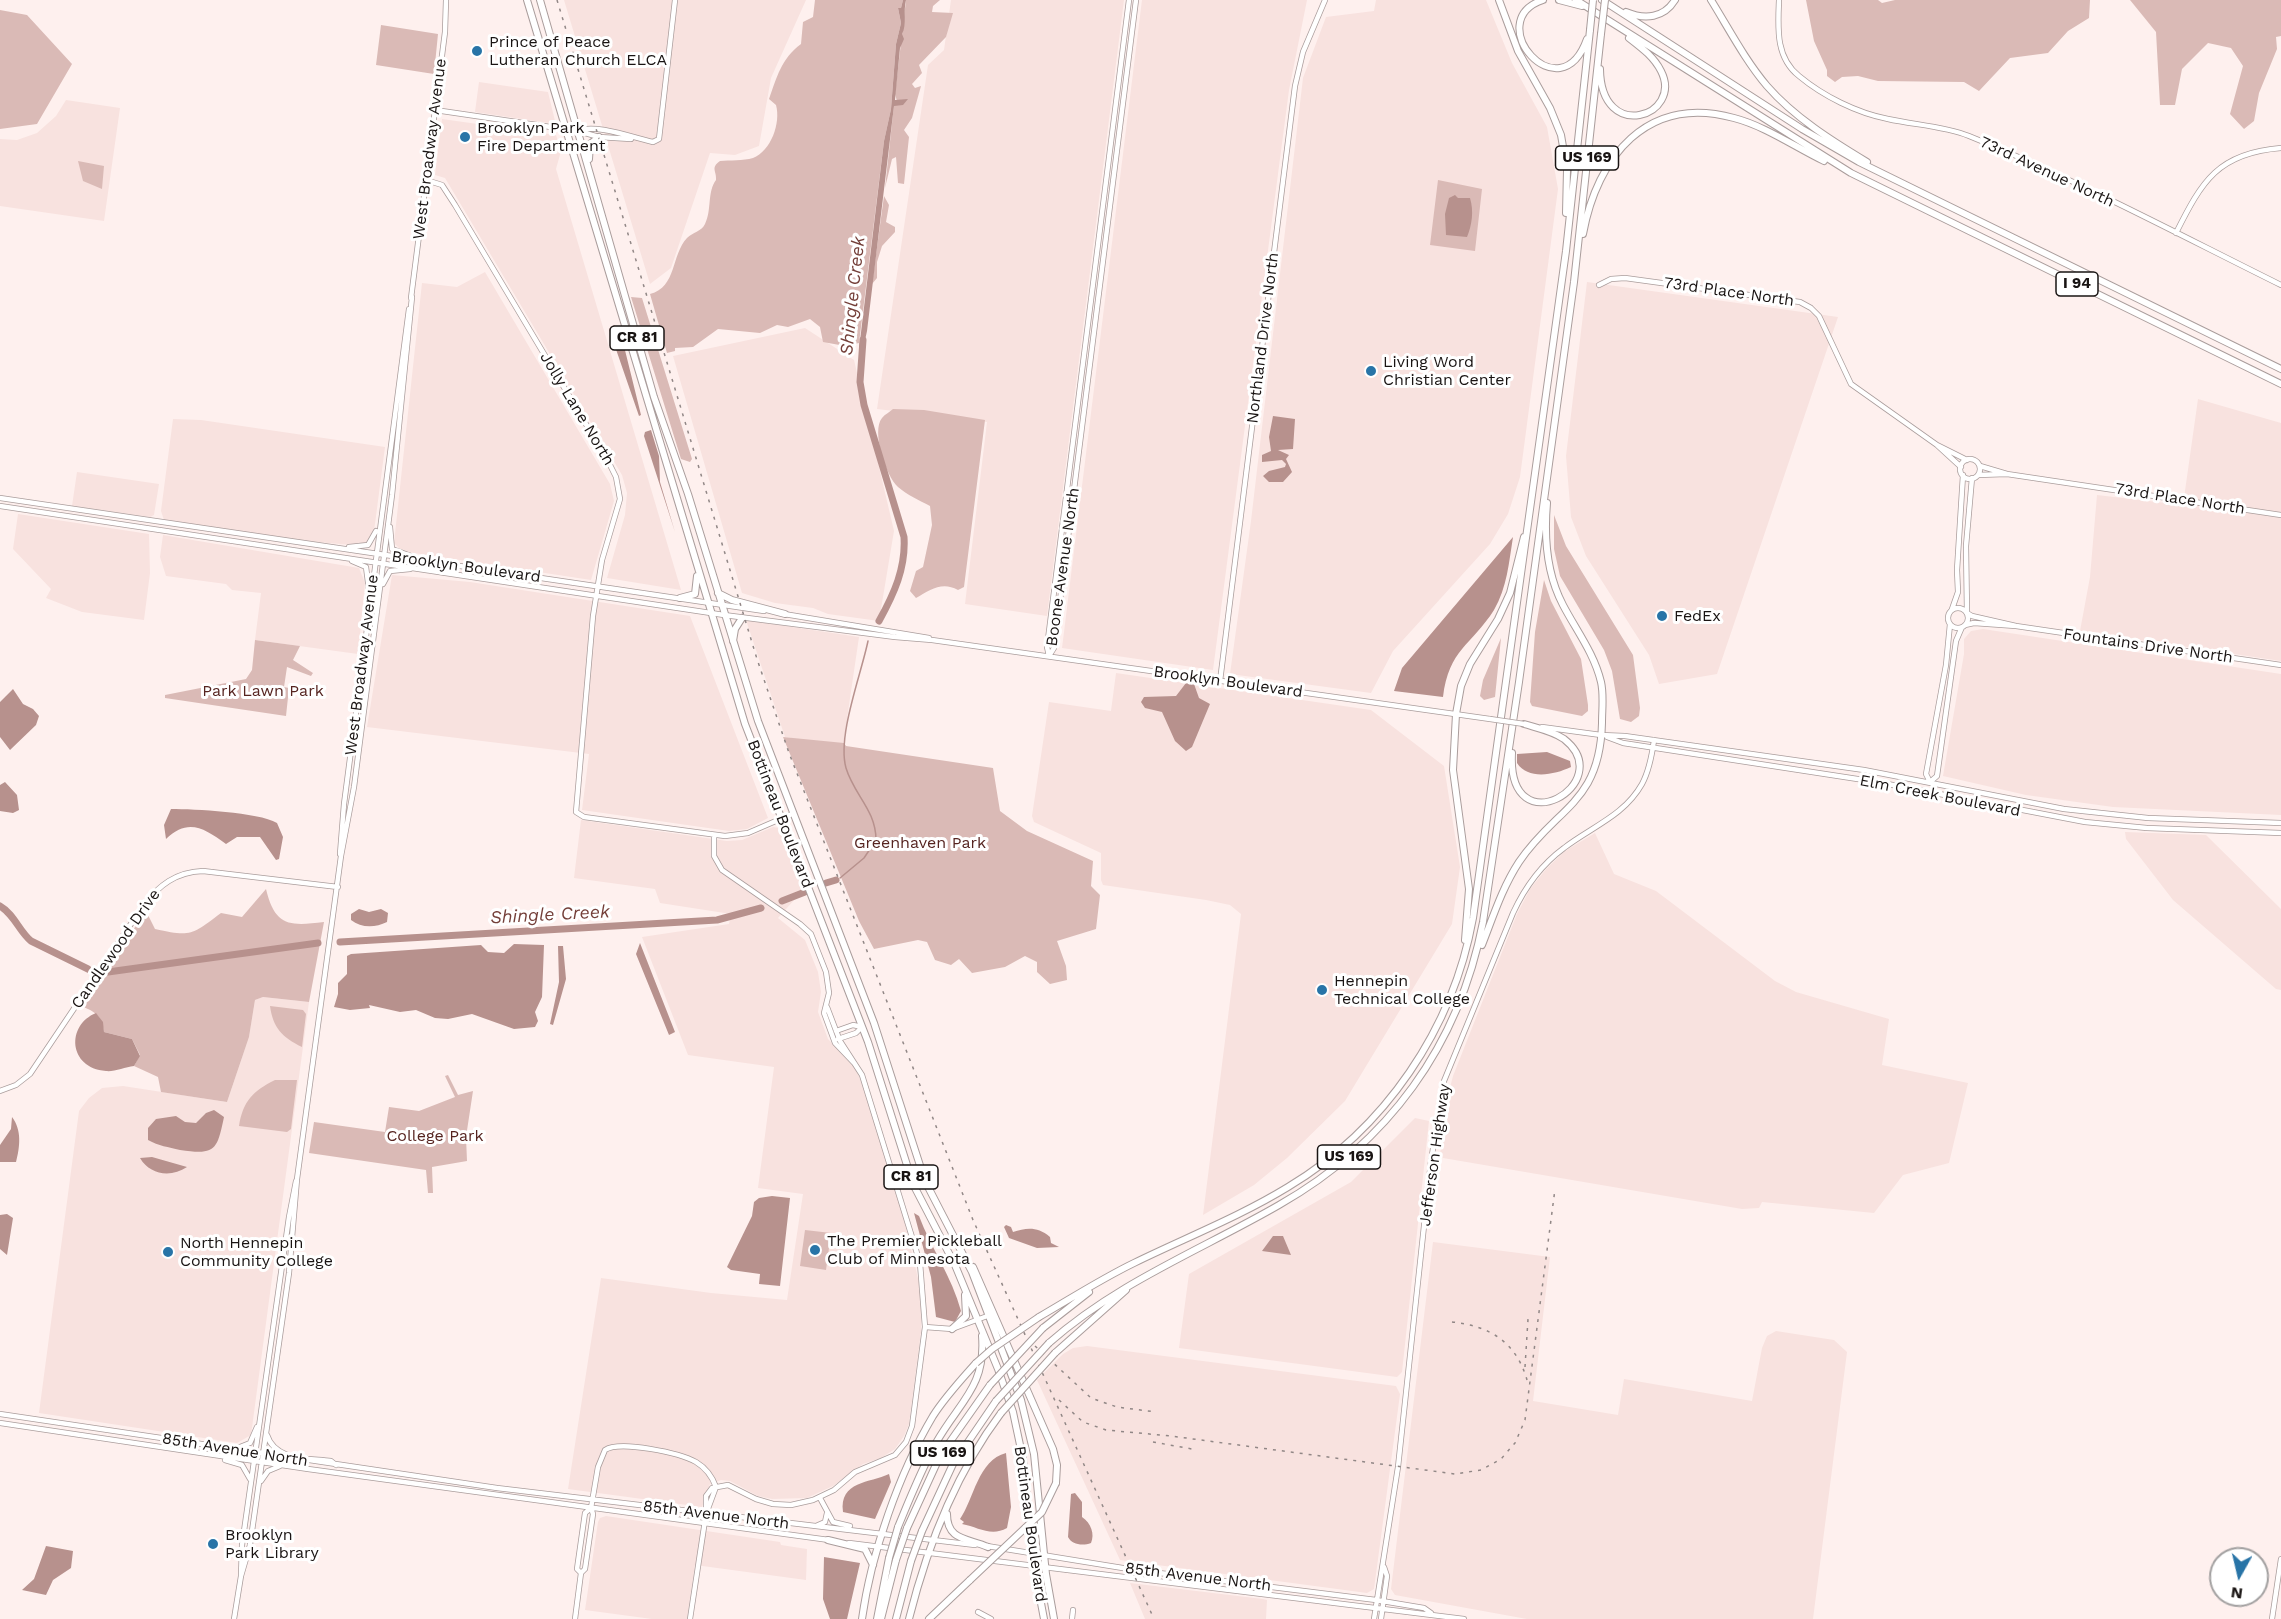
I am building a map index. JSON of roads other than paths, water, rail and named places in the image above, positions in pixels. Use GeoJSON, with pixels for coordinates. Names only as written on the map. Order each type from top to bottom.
{"type":"FeatureCollection","features":[{"type":"Feature","properties":{"kind":"highway","name":"Bottineau Boulevard"},"geometry":{"type":"LineString","coordinates":[[527,0],[707,603],[717,614],[733,642],[758,721],[792,814],[876,1030],[925,1181],[990,1315],[1021,1400],[1038,1486],[1046,1568],[1054,1619]]}},
{"type":"Feature","properties":{"kind":"highway","name":"Bottineau Boulevard"},"geometry":{"type":"LineString","coordinates":[[540,0],[644,364],[717,592],[717,614],[745,724],[862,1027],[913,1184],[978,1320],[998,1369],[1017,1430],[1028,1491],[1034,1566],[1044,1619]]}},
{"type":"Feature","properties":{"kind":"highway"},"geometry":{"type":"LineString","coordinates":[[1499,0],[1518,51],[1550,108],[1562,140],[1567,170],[1566,251]]}},
{"type":"Feature","properties":{"kind":"highway"},"geometry":{"type":"LineString","coordinates":[[1543,0],[1529,8],[1519,29],[1522,44],[1537,62],[1554,68],[1571,63],[1582,50],[1590,30]]}},
{"type":"Feature","properties":{"kind":"highway"},"geometry":{"type":"LineString","coordinates":[[1560,0],[1587,7]]}},
{"type":"Feature","properties":{"kind":"highway","name":"I 94"},"geometry":{"type":"LineString","coordinates":[[1576,0],[1793,138],[1872,184],[2281,384]]}},
{"type":"Feature","properties":{"kind":"highway","name":"US 169"},"geometry":{"type":"LineString","coordinates":[[879,1619],[892,1559],[940,1456],[990,1385],[1043,1328],[1077,1301],[1133,1264],[1265,1200],[1312,1172],[1338,1153],[1374,1118],[1399,1088],[1431,1037],[1452,991],[1473,918],[1566,251],[1593,0]]}},
{"type":"Feature","properties":{"kind":"highway"},"geometry":{"type":"LineString","coordinates":[[1603,0],[1633,15],[1647,17],[1662,13],[1675,0]]}},
{"type":"Feature","properties":{"kind":"highway","name":"US 169"},"geometry":{"type":"LineString","coordinates":[[897,1619],[911,1561],[922,1530],[953,1464],[996,1401],[1049,1343],[1093,1307],[1143,1276],[1306,1189],[1366,1141],[1408,1095],[1435,1055],[1462,1001],[1476,959],[1519,682],[1574,282],[1603,0]]}},
{"type":"Feature","properties":{"kind":"highway","name":"I 94"},"geometry":{"type":"LineString","coordinates":[[1603,0],[1802,129],[1906,185],[2281,369]]}},
{"type":"Feature","properties":{"kind":"highway"},"geometry":{"type":"LineString","coordinates":[[1711,0],[1755,71],[1783,102],[1839,144],[1906,185]]}},
{"type":"Feature","properties":{"kind":"highway"},"geometry":{"type":"LineString","coordinates":[[1598,14],[1642,48],[1661,70],[1664,91],[1652,111],[1643,116],[1626,116],[1608,103],[1601,82],[1601,34]]}},
{"type":"Feature","properties":{"kind":"highway"},"geometry":{"type":"LineString","coordinates":[[1574,282],[1589,204],[1602,171],[1628,140],[1667,118],[1699,113],[1740,120],[1872,184]]}},
{"type":"Feature","properties":{"kind":"highway"},"geometry":{"type":"LineString","coordinates":[[589,166],[591,141],[599,137]]}},
{"type":"Feature","properties":{"kind":"highway"},"geometry":{"type":"LineString","coordinates":[[1476,959],[1513,871],[1583,791],[1593,770],[1601,735],[1601,682],[1593,659],[1559,597],[1549,564],[1546,523],[1553,440]]}},
{"type":"Feature","properties":{"kind":"highway"},"geometry":{"type":"LineString","coordinates":[[1452,991],[1466,938],[1469,897],[1468,871],[1453,770],[1456,714],[1461,686],[1470,664],[1498,619],[1510,593],[1533,496]]}},
{"type":"Feature","properties":{"kind":"highway"},"geometry":{"type":"LineString","coordinates":[[680,598],[694,594],[697,569]]}},
{"type":"Feature","properties":{"kind":"highway"},"geometry":{"type":"LineString","coordinates":[[717,592],[725,598],[785,614]]}},
{"type":"Feature","properties":{"kind":"highway"},"geometry":{"type":"LineString","coordinates":[[733,642],[735,630],[742,618]]}},
{"type":"Feature","properties":{"kind":"highway"},"geometry":{"type":"LineString","coordinates":[[1519,682],[1512,776],[1518,789],[1530,799],[1548,802],[1558,799],[1571,790],[1577,778],[1578,765],[1573,750],[1562,738],[1524,724]]}},
{"type":"Feature","properties":{"kind":"highway"},"geometry":{"type":"LineString","coordinates":[[930,1619],[1042,1512],[1056,1483],[1057,1465],[1053,1449],[985,1290],[956,1243]]}},
{"type":"Feature","properties":{"kind":"highway"},"geometry":{"type":"LineString","coordinates":[[862,1619],[873,1568],[884,1533],[904,1478],[933,1416],[976,1363],[992,1349],[1039,1317],[1133,1264]]}},
{"type":"Feature","properties":{"kind":"highway"},"geometry":{"type":"LineString","coordinates":[[909,1619],[934,1540],[975,1450],[1001,1413],[1055,1353],[1143,1276]]}},
{"type":"Feature","properties":{"kind":"highway"},"geometry":{"type":"LineString","coordinates":[[952,1329],[966,1316],[964,1288]]}},
{"type":"Feature","properties":{"kind":"highway"},"geometry":{"type":"LineString","coordinates":[[892,1559],[898,1527],[929,1456],[978,1377],[983,1360],[981,1330]]}},
{"type":"Feature","properties":{"kind":"highway"},"geometry":{"type":"LineString","coordinates":[[947,1510],[948,1527],[954,1535],[988,1546]]}},
{"type":"Feature","properties":{"kind":"highway"},"geometry":{"type":"LineString","coordinates":[[828,1540],[865,1549],[871,1556],[873,1568]]}},
{"type":"Feature","properties":{"kind":"street","name":"West Broadway Avenue"},"geometry":{"type":"LineString","coordinates":[[341,856],[339,848],[344,804],[435,110],[446,0]]}},
{"type":"Feature","properties":{"kind":"street"},"geometry":{"type":"LineString","coordinates":[[435,110],[578,131],[599,137],[657,141],[675,0]]}},
{"type":"Feature","properties":{"kind":"street","name":"Boone Avenue North"},"geometry":{"type":"LineString","coordinates":[[1050,656],[1047,647],[1129,0]]}},
{"type":"Feature","properties":{"kind":"street","name":"Boone Avenue North"},"geometry":{"type":"LineString","coordinates":[[1050,656],[1054,648],[1136,0]]}},
{"type":"Feature","properties":{"kind":"street","name":"Northland Drive North"},"geometry":{"type":"LineString","coordinates":[[1220,681],[1295,86],[1305,45],[1325,0]]}},
{"type":"Feature","properties":{"kind":"street","name":"73rd Avenue North"},"geometry":{"type":"LineString","coordinates":[[1779,0],[1778,31],[1782,53],[1793,70],[1805,80],[1840,101],[1870,114],[1968,135],[2281,285]]}},
{"type":"Feature","properties":{"kind":"street"},"geometry":{"type":"LineString","coordinates":[[578,131],[584,128],[634,138]]}},
{"type":"Feature","properties":{"kind":"street"},"geometry":{"type":"LineString","coordinates":[[2176,233],[2198,189],[2214,171],[2235,158],[2281,148]]}},
{"type":"Feature","properties":{"kind":"street","name":"Jolly Lane North"},"geometry":{"type":"LineString","coordinates":[[426,180],[442,185],[455,205],[616,477],[620,491],[619,508],[602,560],[597,587],[575,806],[578,814],[714,835]]}},
{"type":"Feature","properties":{"kind":"street","name":"73rd Place North"},"geometry":{"type":"LineString","coordinates":[[1599,285],[1611,279],[1625,278],[1800,302],[1819,316],[1851,384],[1937,445],[1961,467]]}},
{"type":"Feature","properties":{"kind":"street","name":"West Broadway Avenue"},"geometry":{"type":"LineString","coordinates":[[241,1576],[241,1557],[262,1405],[289,1217],[297,1179],[341,856],[354,787],[390,511],[411,297]]}},
{"type":"Feature","properties":{"kind":"street","name":"73rd Place North"},"geometry":{"type":"LineString","coordinates":[[1937,445],[1967,460]]}},
{"type":"Feature","properties":{"kind":"street"},"geometry":{"type":"LineString","coordinates":[[1963,476],[1972,478],[1978,475],[1980,466],[1976,461],[1967,460],[1961,467],[1963,476],[1957,570],[1958,592],[1948,615],[1950,624],[1946,665],[1926,774],[1930,782],[1937,776],[1956,640],[1964,626],[1967,613],[1966,546],[1972,478]]}},
{"type":"Feature","properties":{"kind":"street","name":"73rd Place North"},"geometry":{"type":"LineString","coordinates":[[1980,466],[2007,474],[2281,515]]}},
{"type":"Feature","properties":{"kind":"street","name":"73rd Place North"},"geometry":{"type":"LineString","coordinates":[[1978,475],[2007,474]]}},
{"type":"Feature","properties":{"kind":"street","name":"Brooklyn Boulevard"},"geometry":{"type":"LineString","coordinates":[[0,498],[320,545],[375,558]]}},
{"type":"Feature","properties":{"kind":"street","name":"Brooklyn Boulevard"},"geometry":{"type":"LineString","coordinates":[[0,506],[320,553],[480,569],[922,635],[932,640]]}},
{"type":"Feature","properties":{"kind":"street"},"geometry":{"type":"LineString","coordinates":[[320,545],[367,546],[374,538],[381,511]]}},
{"type":"Feature","properties":{"kind":"street"},"geometry":{"type":"LineString","coordinates":[[390,511],[390,544],[394,550],[434,563]]}},
{"type":"Feature","properties":{"kind":"street"},"geometry":{"type":"LineString","coordinates":[[320,553],[361,563],[366,567],[368,615]]}},
{"type":"Feature","properties":{"kind":"street","name":"Brooklyn Boulevard"},"geometry":{"type":"LineString","coordinates":[[383,559],[424,569],[742,618],[932,640],[1524,724]]}},
{"type":"Feature","properties":{"kind":"street"},"geometry":{"type":"LineString","coordinates":[[378,604],[384,578],[389,571],[424,569]]}},
{"type":"Feature","properties":{"kind":"street"},"geometry":{"type":"LineString","coordinates":[[479,577],[480,569]]}},
{"type":"Feature","properties":{"kind":"street"},"geometry":{"type":"LineString","coordinates":[[1952,609],[1959,607],[1967,613]]}},
{"type":"Feature","properties":{"kind":"street","name":"Fountains Drive North"},"geometry":{"type":"LineString","coordinates":[[1967,613],[1976,618],[2016,626],[2281,665]]}},
{"type":"Feature","properties":{"kind":"street","name":"Fountains Drive North"},"geometry":{"type":"LineString","coordinates":[[1964,626],[1982,623],[2016,626]]}},
{"type":"Feature","properties":{"kind":"street"},"geometry":{"type":"LineString","coordinates":[[1950,624],[1956,628],[1964,626]]}},
{"type":"Feature","properties":{"kind":"street","name":"Elm Creek Boulevard"},"geometry":{"type":"LineString","coordinates":[[1524,724],[1797,759],[1930,782],[2025,803],[2111,815],[2281,824]]}},
{"type":"Feature","properties":{"kind":"street","name":"Elm Creek Boulevard"},"geometry":{"type":"LineString","coordinates":[[1601,735],[1623,743],[1877,782],[2085,822],[2146,828],[2281,833]]}},
{"type":"Feature","properties":{"kind":"street","name":"Jefferson Highway"},"geometry":{"type":"LineString","coordinates":[[1374,1619],[1379,1575],[1384,1567],[1408,1382],[1431,1164],[1444,1081],[1513,913],[1526,888],[1544,865],[1565,847],[1627,804],[1647,774],[1654,740]]}},
{"type":"Feature","properties":{"kind":"street"},"geometry":{"type":"LineString","coordinates":[[716,1487],[728,1485],[756,1499],[773,1504],[798,1504],[820,1498],[855,1472],[889,1460],[906,1442],[912,1426],[925,1327],[924,1285],[918,1254],[867,1087],[857,1065],[834,1032],[826,1007],[828,981],[811,934],[722,870],[714,856],[714,835],[748,833],[792,814]]}},
{"type":"Feature","properties":{"kind":"street","name":"Candlewood Drive"},"geometry":{"type":"LineString","coordinates":[[0,1091],[16,1085],[30,1074],[143,906],[165,883],[188,873],[203,871],[338,887]]}},
{"type":"Feature","properties":{"kind":"street"},"geometry":{"type":"LineString","coordinates":[[834,1032],[853,1025],[862,1027]]}},
{"type":"Feature","properties":{"kind":"street"},"geometry":{"type":"LineString","coordinates":[[837,1039],[856,1033],[862,1027]]}},
{"type":"Feature","properties":{"kind":"street","name":"West Broadway Avenue"},"geometry":{"type":"LineString","coordinates":[[234,1619],[241,1576],[250,1545],[262,1462],[296,1219],[297,1179]]}},
{"type":"Feature","properties":{"kind":"street"},"geometry":{"type":"LineString","coordinates":[[925,1327],[952,1329],[990,1315]]}},
{"type":"Feature","properties":{"kind":"street"},"geometry":{"type":"LineString","coordinates":[[233,1450],[244,1447],[252,1440],[262,1405]]}},
{"type":"Feature","properties":{"kind":"street","name":"85th Avenue North"},"geometry":{"type":"LineString","coordinates":[[0,1414],[339,1466],[706,1514],[815,1527],[864,1530],[988,1546],[1188,1577],[1384,1601],[1424,1608],[1432,1614]]}},
{"type":"Feature","properties":{"kind":"street","name":"85th Avenue North"},"geometry":{"type":"LineString","coordinates":[[0,1423],[282,1466],[929,1554],[1464,1619]]}},
{"type":"Feature","properties":{"kind":"street"},"geometry":{"type":"LineString","coordinates":[[266,1433],[272,1446],[280,1454],[331,1461],[339,1466]]}},
{"type":"Feature","properties":{"kind":"street"},"geometry":{"type":"LineString","coordinates":[[138,1443],[149,1448],[239,1463],[249,1475],[251,1488]]}},
{"type":"Feature","properties":{"kind":"street"},"geometry":{"type":"LineString","coordinates":[[576,1619],[581,1573],[578,1569],[585,1513],[591,1508],[598,1467],[605,1450],[620,1446],[681,1456],[702,1466],[716,1487]]}},
{"type":"Feature","properties":{"kind":"street"},"geometry":{"type":"LineString","coordinates":[[258,1488],[266,1473],[282,1466]]}},
{"type":"Feature","properties":{"kind":"street"},"geometry":{"type":"LineString","coordinates":[[690,1619],[706,1514],[716,1487]]}},
{"type":"Feature","properties":{"kind":"street"},"geometry":{"type":"LineString","coordinates":[[820,1498],[836,1524],[864,1530]]}},
{"type":"Feature","properties":{"kind":"street"},"geometry":{"type":"LineString","coordinates":[[815,1527],[825,1522],[827,1508]]}},
{"type":"Feature","properties":{"kind":"street"},"geometry":{"type":"LineString","coordinates":[[2272,1619],[2281,1559]]}},
{"type":"Feature","properties":{"kind":"street","name":"Jefferson Highway"},"geometry":{"type":"LineString","coordinates":[[1381,1619],[1387,1576],[1384,1567]]}},
{"type":"Feature","properties":{"kind":"street"},"geometry":{"type":"LineString","coordinates":[[1187,1584],[1188,1577]]}},
{"type":"Feature","properties":{"kind":"street"},"geometry":{"type":"LineString","coordinates":[[1215,1587],[1216,1580]]}},
{"type":"Feature","properties":{"kind":"street"},"geometry":{"type":"LineString","coordinates":[[1072,1619],[1073,1610]]}},
{"type":"Feature","properties":{"kind":"street"},"geometry":{"type":"LineString","coordinates":[[978,1612],[991,1619]]}},
{"type":"Feature","properties":{"kind":"waterway","name":"Shingle Creek"},"geometry":{"type":"LineString","coordinates":[[863,340],[860,382],[864,405],[904,537],[901,570],[890,601],[879,621]]}},
{"type":"Feature","properties":{"kind":"waterway","name":"Shingle Creek"},"geometry":{"type":"LineString","coordinates":[[840,878],[864,858],[876,840],[869,811],[850,778],[844,755],[847,723],[868,641]]}},
{"type":"Feature","properties":{"kind":"waterway","name":"Shingle Creek"},"geometry":{"type":"LineString","coordinates":[[826,883],[836,880]]}},
{"type":"Feature","properties":{"kind":"waterway","name":"Shingle Creek"},"geometry":{"type":"LineString","coordinates":[[782,901],[805,892]]}},
{"type":"Feature","properties":{"kind":"waterway","name":"Shingle Creek"},"geometry":{"type":"LineString","coordinates":[[0,906],[9,913],[31,941],[88,969]]}},
{"type":"Feature","properties":{"kind":"waterway","name":"Shingle Creek"},"geometry":{"type":"LineString","coordinates":[[340,942],[717,920],[761,908]]}},
{"type":"Feature","properties":{"kind":"waterway","name":"Shingle Creek"},"geometry":{"type":"LineString","coordinates":[[108,972],[318,943]]}},
{"type":"Feature","properties":{"kind":"railway"},"geometry":{"type":"LineString","coordinates":[[557,0],[757,659],[789,753],[973,1220],[1154,1619]]}},
{"type":"Feature","properties":{"kind":"railway"},"geometry":{"type":"LineString","coordinates":[[1059,1400],[1083,1422],[1106,1430],[1171,1436],[1455,1474],[1481,1470],[1501,1459],[1515,1443],[1525,1420],[1555,1189]]}},
{"type":"Feature","properties":{"kind":"railway"},"geometry":{"type":"LineString","coordinates":[[1525,1367],[1528,1319]]}},
{"type":"Feature","properties":{"kind":"railway"},"geometry":{"type":"LineString","coordinates":[[1452,1322],[1478,1327],[1500,1338],[1516,1355],[1527,1380]]}},
{"type":"Feature","properties":{"kind":"railway"},"geometry":{"type":"LineString","coordinates":[[1035,1346],[1091,1398],[1117,1407],[1156,1412]]}},
{"type":"Feature","properties":{"kind":"railway"},"geometry":{"type":"LineString","coordinates":[[1153,1442],[1192,1449]]}},
{"type":"Feature","properties":{"kind":"place","name":"Prince of Peace Lutheran Church ELCA"},"geometry":{"type":"Point","coordinates":[477,51]}},
{"type":"Feature","properties":{"kind":"place","name":"Brooklyn Park Fire Department"},"geometry":{"type":"Point","coordinates":[465,137]}},
{"type":"Feature","properties":{"kind":"place","name":"Living Word Christian Center"},"geometry":{"type":"Point","coordinates":[1371,371]}},
{"type":"Feature","properties":{"kind":"place","name":"FedEx"},"geometry":{"type":"Point","coordinates":[1662,616]}},
{"type":"Feature","properties":{"kind":"place","name":"Hennepin Technical College"},"geometry":{"type":"Point","coordinates":[1322,990]}},
{"type":"Feature","properties":{"kind":"place","name":"The Premier Pickleball Club of Minnesota"},"geometry":{"type":"Point","coordinates":[815,1250]}},
{"type":"Feature","properties":{"kind":"place","name":"North Hennepin Community College"},"geometry":{"type":"Point","coordinates":[168,1252]}},
{"type":"Feature","properties":{"kind":"place","name":"Brooklyn Park Library"},"geometry":{"type":"Point","coordinates":[213,1544]}},
{"type":"Feature","properties":{"kind":"park label","name":"Park Lawn Park"},"geometry":{"type":"Point","coordinates":[263,691]}},
{"type":"Feature","properties":{"kind":"park label","name":"Greenhaven Park"},"geometry":{"type":"Point","coordinates":[920,843]}},
{"type":"Feature","properties":{"kind":"park label","name":"College Park"},"geometry":{"type":"Point","coordinates":[435,1136]}}]}
